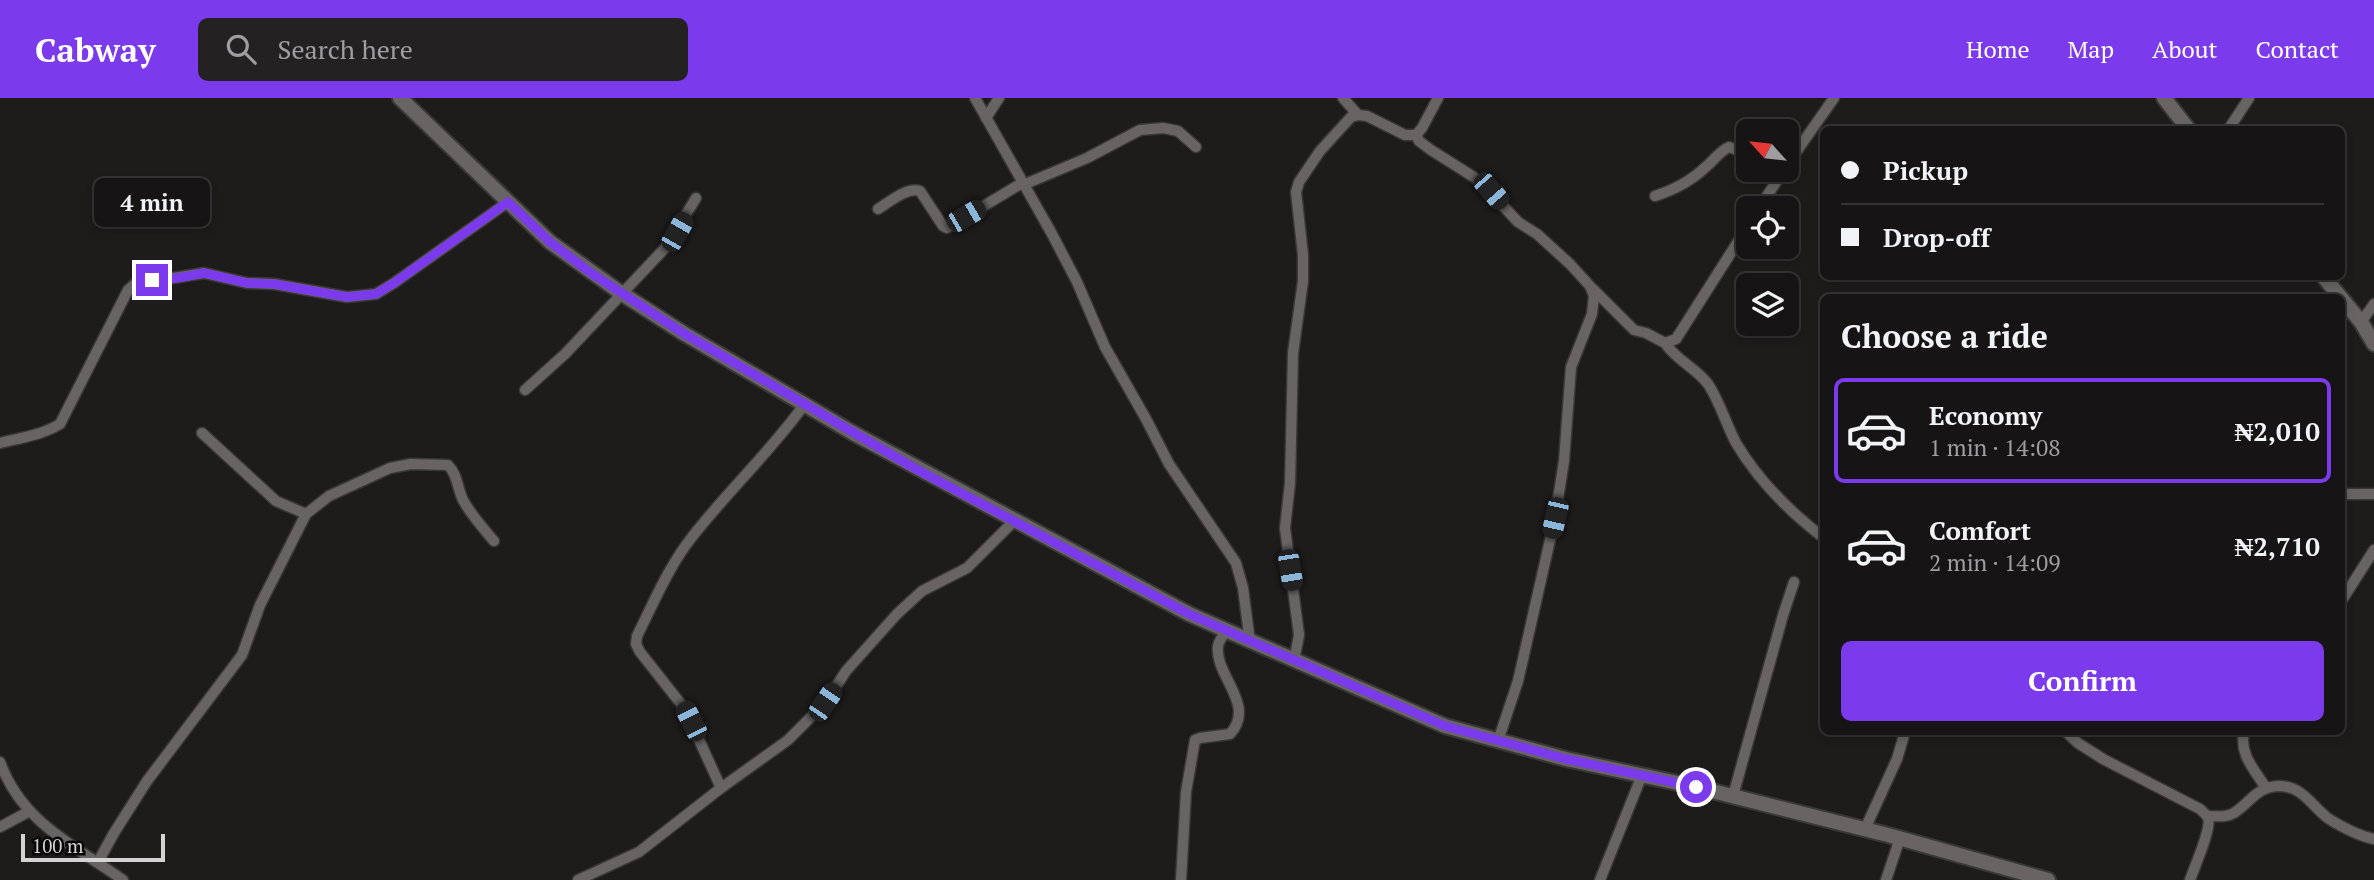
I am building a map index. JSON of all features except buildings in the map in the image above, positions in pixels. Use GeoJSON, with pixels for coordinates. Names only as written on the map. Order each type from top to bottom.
{"type":"FeatureCollection","features":[{"type":"Feature","properties":{"kind":"main road"},"geometry":{"type":"LineString","coordinates":[[400,98],[550,242],[621,293],[804,405],[1189,614],[1445,726],[1566,759],[1866,829],[2048,880]]}},
{"type":"Feature","properties":{"kind":"main road"},"geometry":{"type":"LineString","coordinates":[[2164,98],[2186,126]]}},
{"type":"Feature","properties":{"kind":"main road"},"geometry":{"type":"LineString","coordinates":[[2326,280],[2338,294]]}},
{"type":"Feature","properties":{"kind":"main road"},"geometry":{"type":"LineString","coordinates":[[2345,303],[2374,344]]}},
{"type":"Feature","properties":{"kind":"street"},"geometry":{"type":"LineString","coordinates":[[975,98],[1052,234],[1077,282],[1105,347],[1169,464],[1236,563],[1243,587],[1250,642]]}},
{"type":"Feature","properties":{"kind":"street"},"geometry":{"type":"LineString","coordinates":[[986,118],[999,98]]}},
{"type":"Feature","properties":{"kind":"street"},"geometry":{"type":"LineString","coordinates":[[1343,98],[1358,114],[1405,135],[1416,135],[1438,98]]}},
{"type":"Feature","properties":{"kind":"street"},"geometry":{"type":"LineString","coordinates":[[1799,147],[1834,98]]}},
{"type":"Feature","properties":{"kind":"street"},"geometry":{"type":"LineString","coordinates":[[2231,126],[2249,98]]}},
{"type":"Feature","properties":{"kind":"street"},"geometry":{"type":"LineString","coordinates":[[1294,661],[1299,635],[1284,527],[1290,483],[1293,353],[1303,281],[1296,192],[1299,182],[1320,151],[1351,117],[1358,114]]}},
{"type":"Feature","properties":{"kind":"street"},"geometry":{"type":"LineString","coordinates":[[878,209],[915,189],[920,191],[947,228],[1023,184],[1087,158],[1140,130],[1163,128],[1178,131],[1196,147]]}},
{"type":"Feature","properties":{"kind":"street"},"geometry":{"type":"LineString","coordinates":[[1416,135],[1419,141],[1431,150],[1480,181],[1518,222],[1538,234],[1634,330],[1665,343],[1674,355],[1707,384],[1737,444],[1761,478],[1790,510],[1820,535]]}},
{"type":"Feature","properties":{"kind":"street"},"geometry":{"type":"LineString","coordinates":[[1655,196],[1679,189],[1710,164],[1722,150],[1729,146],[1736,149]]}},
{"type":"Feature","properties":{"kind":"street"},"geometry":{"type":"LineString","coordinates":[[525,390],[565,354],[666,247],[696,198]]}},
{"type":"Feature","properties":{"kind":"street"},"geometry":{"type":"LineString","coordinates":[[0,443],[36,435],[60,424],[128,290],[135,284],[204,273],[247,283],[274,284],[347,297],[376,294],[508,202]]}},
{"type":"Feature","properties":{"kind":"street"},"geometry":{"type":"LineString","coordinates":[[1665,343],[1676,339],[1736,245]]}},
{"type":"Feature","properties":{"kind":"street"},"geometry":{"type":"LineString","coordinates":[[1498,740],[1518,681],[1555,518],[1564,461],[1571,367],[1594,306],[1590,286]]}},
{"type":"Feature","properties":{"kind":"street"},"geometry":{"type":"LineString","coordinates":[[2361,322],[2374,304]]}},
{"type":"Feature","properties":{"kind":"street"},"geometry":{"type":"LineString","coordinates":[[1587,326],[1601,311],[1610,306]]}},
{"type":"Feature","properties":{"kind":"street"},"geometry":{"type":"LineString","coordinates":[[721,788],[685,709],[640,652],[636,644],[637,635],[691,538],[773,445],[804,405]]}},
{"type":"Feature","properties":{"kind":"street"},"geometry":{"type":"LineString","coordinates":[[202,433],[276,501],[306,514]]}},
{"type":"Feature","properties":{"kind":"street"},"geometry":{"type":"LineString","coordinates":[[98,862],[147,781],[242,655],[260,605],[306,514],[328,496],[390,468],[411,464],[448,465],[454,471],[467,508],[494,541]]}},
{"type":"Feature","properties":{"kind":"street"},"geometry":{"type":"LineString","coordinates":[[2345,494],[2374,494]]}},
{"type":"Feature","properties":{"kind":"street"},"geometry":{"type":"LineString","coordinates":[[578,880],[639,852],[788,740],[825,702],[846,671],[897,614],[922,591],[967,568],[1014,521]]}},
{"type":"Feature","properties":{"kind":"street"},"geometry":{"type":"LineString","coordinates":[[2345,595],[2374,550]]}},
{"type":"Feature","properties":{"kind":"street"},"geometry":{"type":"LineString","coordinates":[[1733,796],[1794,582]]}},
{"type":"Feature","properties":{"kind":"street"},"geometry":{"type":"LineString","coordinates":[[1181,880],[1185,792],[1195,740],[1200,737],[1230,734],[1238,722],[1237,701],[1218,648],[1226,631]]}},
{"type":"Feature","properties":{"kind":"street"},"geometry":{"type":"LineString","coordinates":[[1866,829],[1898,759],[1904,735]]}},
{"type":"Feature","properties":{"kind":"street"},"geometry":{"type":"LineString","coordinates":[[2069,735],[2103,759],[2200,809],[2207,816],[2207,832],[2190,880]]}},
{"type":"Feature","properties":{"kind":"street"},"geometry":{"type":"LineString","coordinates":[[2243,735],[2241,744],[2243,753],[2266,788]]}},
{"type":"Feature","properties":{"kind":"street"},"geometry":{"type":"LineString","coordinates":[[0,762],[13,791],[28,812],[66,844],[123,880]]}},
{"type":"Feature","properties":{"kind":"street"},"geometry":{"type":"LineString","coordinates":[[1600,880],[1642,775]]}},
{"type":"Feature","properties":{"kind":"street"},"geometry":{"type":"LineString","coordinates":[[2207,816],[2224,817],[2234,813],[2256,792],[2281,786],[2302,793],[2328,818],[2364,837],[2374,839]]}},
{"type":"Feature","properties":{"kind":"street"},"geometry":{"type":"LineString","coordinates":[[0,827],[28,812]]}},
{"type":"Feature","properties":{"kind":"street"},"geometry":{"type":"LineString","coordinates":[[1886,880],[1900,838]]}},
{"type":"Feature","properties":{"kind":"route"},"geometry":{"type":"LineString","coordinates":[[152,280],[204,273],[247,283],[274,284],[347,297],[376,294],[508,202],[550,242],[591,273],[683,333],[916,469],[1189,614],[1445,726],[1566,759],[1696,787]]}}]}
